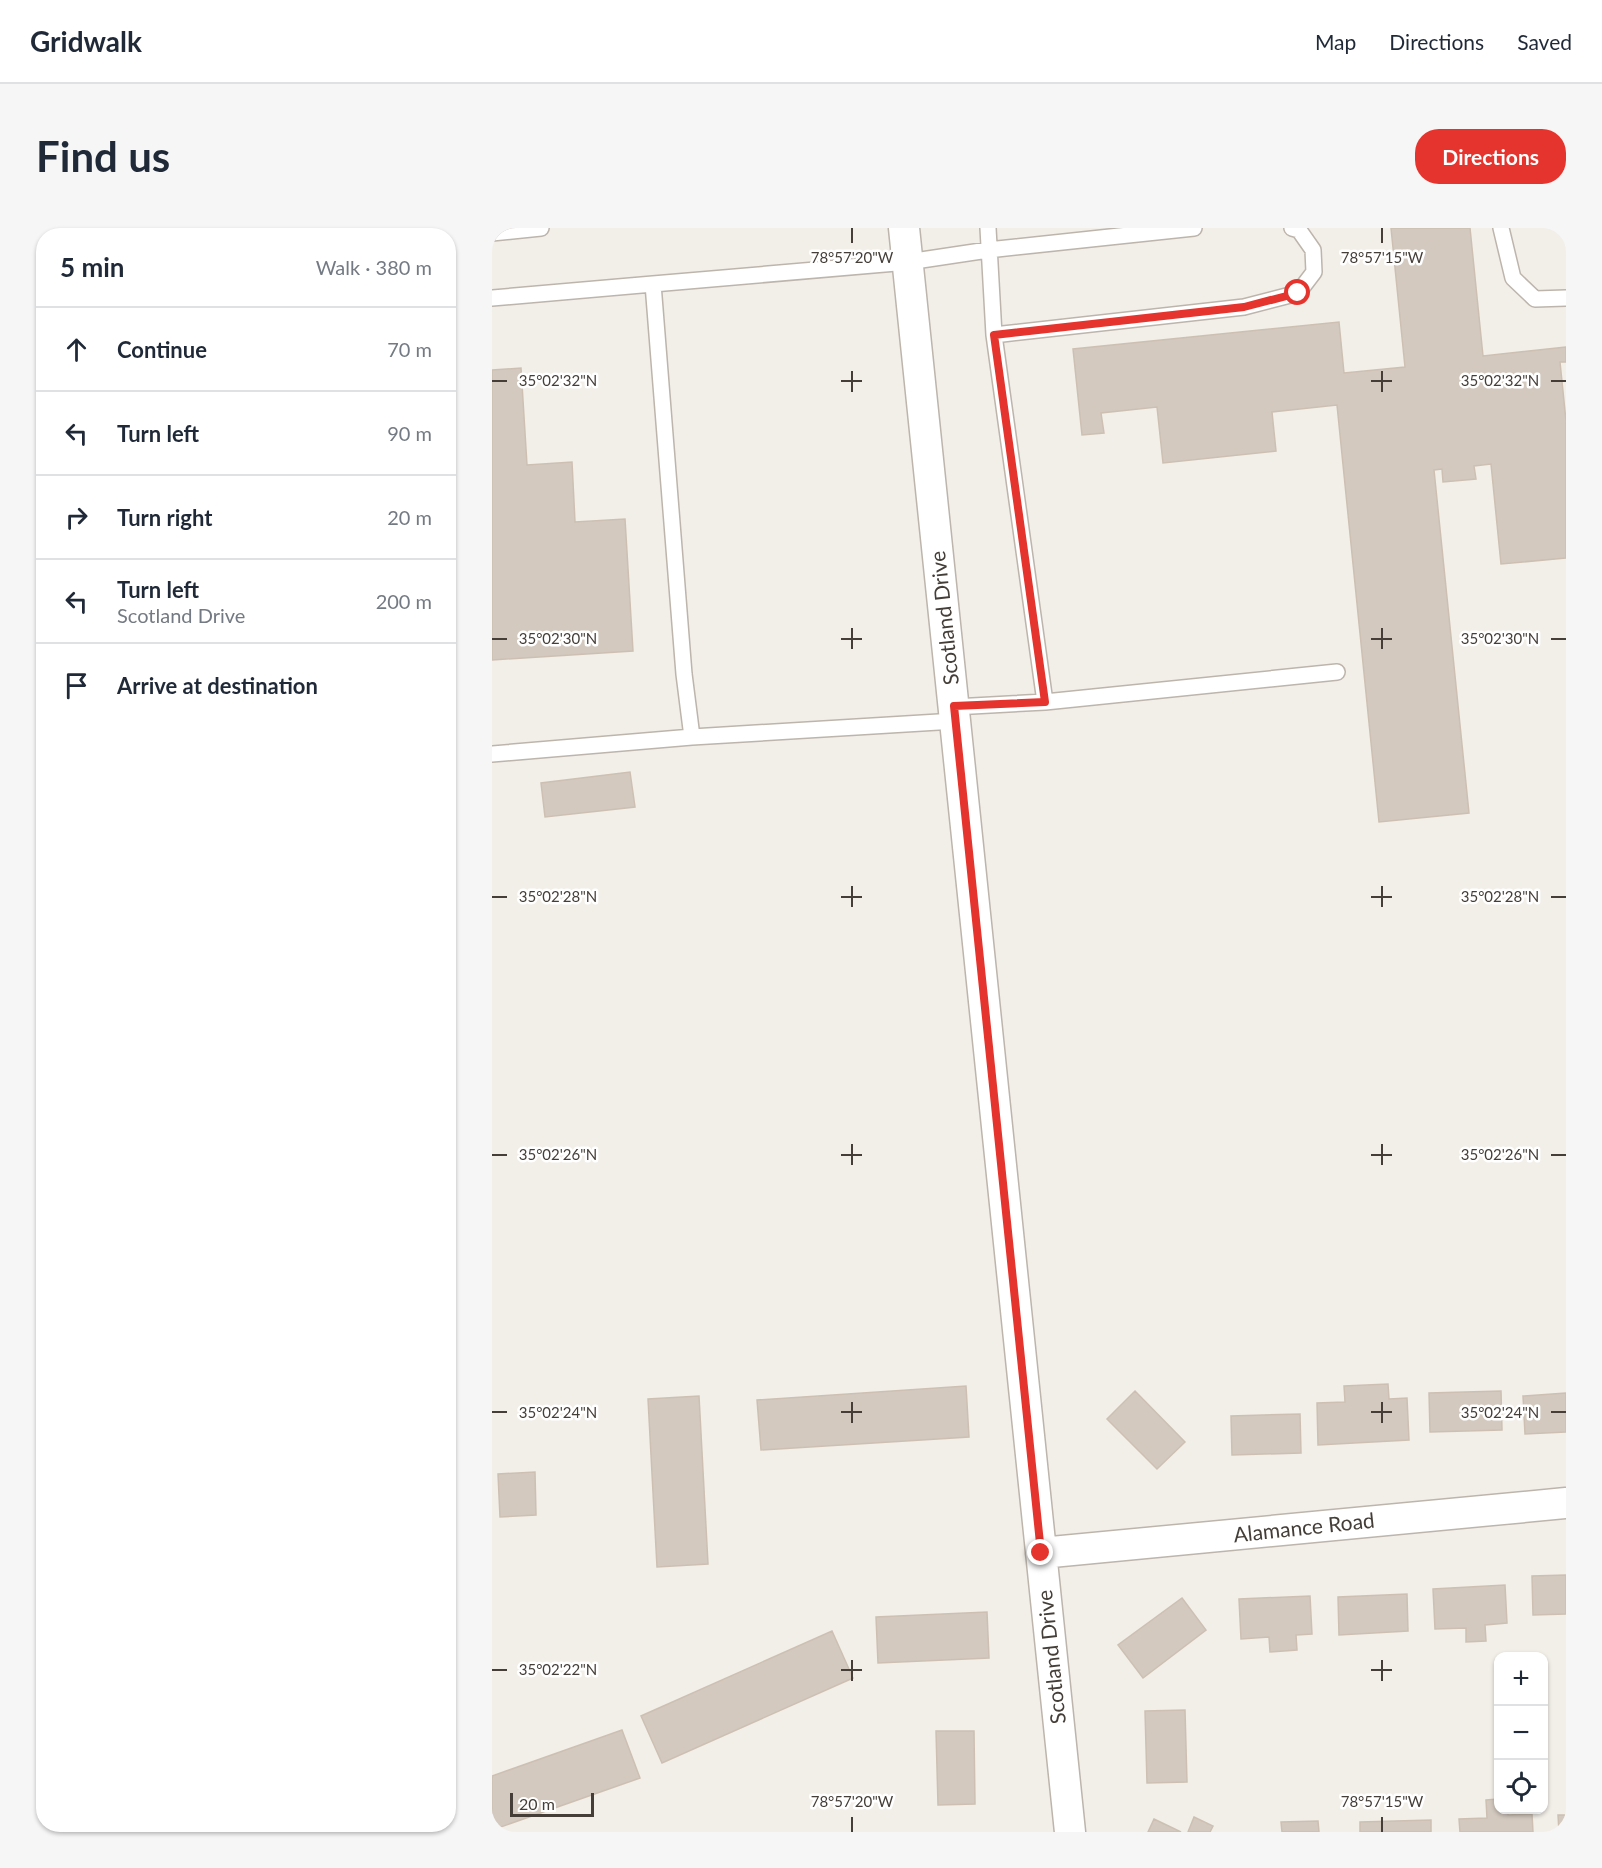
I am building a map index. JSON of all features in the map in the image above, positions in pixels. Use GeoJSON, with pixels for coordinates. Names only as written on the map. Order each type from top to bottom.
{"type":"FeatureCollection","features":[{"type":"Feature","properties":{"kind":"street","name":"Scotland Drive"},"geometry":{"type":"LineString","coordinates":[[904,228],[1070,1832]]}},
{"type":"Feature","properties":{"kind":"street","name":"Alamance Road"},"geometry":{"type":"LineString","coordinates":[[1041,1553],[1566,1503]]}},
{"type":"Feature","properties":{"kind":"lane"},"geometry":{"type":"LineString","coordinates":[[492,233],[541,228]]}},
{"type":"Feature","properties":{"kind":"lane"},"geometry":{"type":"LineString","coordinates":[[988,228],[994,335],[1045,702]]}},
{"type":"Feature","properties":{"kind":"lane"},"geometry":{"type":"LineString","coordinates":[[492,298],[908,262],[988,249],[1194,228]]}},
{"type":"Feature","properties":{"kind":"lane"},"geometry":{"type":"LineString","coordinates":[[994,335],[1244,307],[1298,293],[1314,272],[1313,249],[1299,230],[1292,228]]}},
{"type":"Feature","properties":{"kind":"lane"},"geometry":{"type":"LineString","coordinates":[[1501,228],[1513,278],[1535,299],[1566,298]]}},
{"type":"Feature","properties":{"kind":"lane"},"geometry":{"type":"LineString","coordinates":[[653,284],[684,674],[692,737]]}},
{"type":"Feature","properties":{"kind":"lane"},"geometry":{"type":"LineString","coordinates":[[492,754],[954,714],[1045,702],[1337,672]]}},
{"type":"Feature","properties":{"kind":"building"},"geometry":{"type":"Polygon","coordinates":[[[1391,228],[1470,228],[1483,356],[1566,347],[1566,362],[1560,362],[1566,421],[1566,558],[1501,564],[1491,464],[1474,466],[1476,479],[1443,482],[1442,469],[1434,470],[1469,813],[1379,822],[1337,405],[1272,412],[1276,451],[1163,463],[1157,407],[1101,413],[1104,433],[1082,435],[1073,349],[1339,322],[1344,373],[1405,367],[1391,228]]]}},
{"type":"Feature","properties":{"kind":"building"},"geometry":{"type":"Polygon","coordinates":[[[521,368],[527,465],[572,462],[575,522],[625,519],[633,651],[492,660],[492,370],[521,368]]]}},
{"type":"Feature","properties":{"kind":"building"},"geometry":{"type":"Polygon","coordinates":[[[630,772],[635,807],[545,817],[541,783],[630,772]]]}},
{"type":"Feature","properties":{"kind":"building"},"geometry":{"type":"Polygon","coordinates":[[[1388,1384],[1389,1399],[1407,1398],[1409,1440],[1318,1445],[1317,1403],[1345,1402],[1344,1386],[1388,1384]]]}},
{"type":"Feature","properties":{"kind":"building"},"geometry":{"type":"Polygon","coordinates":[[[966,1386],[969,1437],[761,1450],[757,1400],[966,1386]]]}},
{"type":"Feature","properties":{"kind":"building"},"geometry":{"type":"Polygon","coordinates":[[[1135,1391],[1185,1442],[1157,1469],[1107,1419],[1135,1391]]]}},
{"type":"Feature","properties":{"kind":"building"},"geometry":{"type":"Polygon","coordinates":[[[1501,1391],[1502,1430],[1430,1432],[1429,1393],[1501,1391]]]}},
{"type":"Feature","properties":{"kind":"building"},"geometry":{"type":"Polygon","coordinates":[[[1566,1393],[1566,1432],[1525,1434],[1523,1396],[1566,1393]]]}},
{"type":"Feature","properties":{"kind":"building"},"geometry":{"type":"Polygon","coordinates":[[[699,1396],[708,1564],[657,1567],[648,1399],[699,1396]]]}},
{"type":"Feature","properties":{"kind":"building"},"geometry":{"type":"Polygon","coordinates":[[[1300,1414],[1301,1453],[1232,1455],[1231,1416],[1300,1414]]]}},
{"type":"Feature","properties":{"kind":"building"},"geometry":{"type":"Polygon","coordinates":[[[535,1472],[536,1515],[500,1517],[498,1474],[535,1472]]]}},
{"type":"Feature","properties":{"kind":"building"},"geometry":{"type":"Polygon","coordinates":[[[1566,1575],[1566,1614],[1533,1615],[1532,1576],[1566,1575]]]}},
{"type":"Feature","properties":{"kind":"building"},"geometry":{"type":"Polygon","coordinates":[[[1505,1585],[1507,1623],[1485,1625],[1486,1641],[1466,1642],[1466,1628],[1435,1629],[1433,1589],[1505,1585]]]}},
{"type":"Feature","properties":{"kind":"building"},"geometry":{"type":"Polygon","coordinates":[[[1407,1594],[1408,1631],[1339,1635],[1338,1597],[1407,1594]]]}},
{"type":"Feature","properties":{"kind":"building"},"geometry":{"type":"Polygon","coordinates":[[[1310,1596],[1312,1634],[1296,1635],[1297,1650],[1270,1652],[1269,1637],[1241,1639],[1239,1599],[1310,1596]]]}},
{"type":"Feature","properties":{"kind":"building"},"geometry":{"type":"Polygon","coordinates":[[[1182,1598],[1206,1630],[1143,1678],[1118,1645],[1182,1598]]]}},
{"type":"Feature","properties":{"kind":"building"},"geometry":{"type":"Polygon","coordinates":[[[987,1612],[989,1658],[878,1663],[876,1617],[987,1612]]]}},
{"type":"Feature","properties":{"kind":"building"},"geometry":{"type":"Polygon","coordinates":[[[832,1631],[853,1678],[662,1763],[641,1716],[832,1631]]]}},
{"type":"Feature","properties":{"kind":"building"},"geometry":{"type":"Polygon","coordinates":[[[1185,1710],[1187,1782],[1147,1783],[1145,1711],[1185,1710]]]}},
{"type":"Feature","properties":{"kind":"building"},"geometry":{"type":"Polygon","coordinates":[[[622,1730],[640,1778],[492,1830],[492,1776],[622,1730]]]}},
{"type":"Feature","properties":{"kind":"building"},"geometry":{"type":"Polygon","coordinates":[[[936,1731],[974,1731],[975,1804],[938,1805],[936,1731]]]}},
{"type":"Feature","properties":{"kind":"building"},"geometry":{"type":"Polygon","coordinates":[[[1494,1799],[1494,1814],[1532,1814],[1533,1832],[1460,1832],[1459,1819],[1487,1818],[1486,1800],[1494,1799]]]}},
{"type":"Feature","properties":{"kind":"building"},"geometry":{"type":"Polygon","coordinates":[[[1558,1815],[1566,1815],[1566,1832],[1559,1832],[1558,1815]]]}},
{"type":"Feature","properties":{"kind":"building"},"geometry":{"type":"Polygon","coordinates":[[[1194,1817],[1213,1826],[1210,1832],[1188,1832],[1194,1817]]]}},
{"type":"Feature","properties":{"kind":"building"},"geometry":{"type":"Polygon","coordinates":[[[1154,1819],[1181,1832],[1148,1832],[1154,1819]]]}},
{"type":"Feature","properties":{"kind":"building"},"geometry":{"type":"Polygon","coordinates":[[[1431,1820],[1431,1832],[1360,1832],[1360,1822],[1431,1820]]]}},
{"type":"Feature","properties":{"kind":"building"},"geometry":{"type":"Polygon","coordinates":[[[1318,1821],[1319,1832],[1282,1832],[1281,1822],[1318,1821]]]}},
{"type":"Feature","properties":{"kind":"route"},"geometry":{"type":"LineString","coordinates":[[1041,1553],[954,706],[1045,702],[994,335],[1244,307],[1298,293]]}}]}
